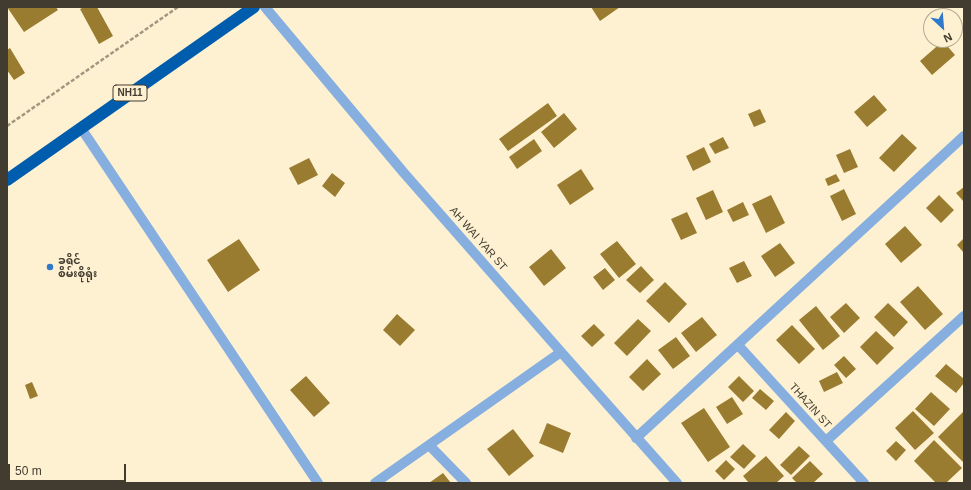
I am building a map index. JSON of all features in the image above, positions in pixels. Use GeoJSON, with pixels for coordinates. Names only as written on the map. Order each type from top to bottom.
{"type":"FeatureCollection","features":[{"type":"Feature","properties":{"kind":"highway","name":"NH11"},"geometry":{"type":"LineString","coordinates":[[7,180],[254,7]]}},
{"type":"Feature","properties":{"kind":"street","name":"AH WAI YAR ST"},"geometry":{"type":"LineString","coordinates":[[265,7],[404,173],[560,352],[677,483]]}},
{"type":"Feature","properties":{"kind":"street"},"geometry":{"type":"LineString","coordinates":[[81,128],[318,483]]}},
{"type":"Feature","properties":{"kind":"street"},"geometry":{"type":"LineString","coordinates":[[636,438],[964,136]]}},
{"type":"Feature","properties":{"kind":"street"},"geometry":{"type":"LineString","coordinates":[[826,441],[964,316]]}},
{"type":"Feature","properties":{"kind":"street","name":"THAZIN ST"},"geometry":{"type":"LineString","coordinates":[[738,344],[864,483]]}},
{"type":"Feature","properties":{"kind":"street"},"geometry":{"type":"LineString","coordinates":[[375,483],[560,352]]}},
{"type":"Feature","properties":{"kind":"street"},"geometry":{"type":"LineString","coordinates":[[429,445],[466,483]]}},
{"type":"Feature","properties":{"kind":"path"},"geometry":{"type":"LineString","coordinates":[[7,126],[178,7]]}},
{"type":"Feature","properties":{"kind":"building"},"geometry":{"type":"Polygon","coordinates":[[[7,7],[56,7],[58,10],[24,32],[7,7]]]}},
{"type":"Feature","properties":{"kind":"building"},"geometry":{"type":"Polygon","coordinates":[[[84,7],[97,7],[113,36],[99,44],[80,9],[84,7]]]}},
{"type":"Feature","properties":{"kind":"building"},"geometry":{"type":"Polygon","coordinates":[[[591,7],[620,7],[600,21],[591,7]]]}},
{"type":"Feature","properties":{"kind":"building"},"geometry":{"type":"Polygon","coordinates":[[[10,48],[25,73],[14,80],[7,70],[7,50],[10,48]]]}},
{"type":"Feature","properties":{"kind":"building"},"geometry":{"type":"Polygon","coordinates":[[[935,48],[949,48],[955,55],[932,75],[920,61],[935,48]]]}},
{"type":"Feature","properties":{"kind":"building"},"geometry":{"type":"Polygon","coordinates":[[[874,95],[887,110],[867,127],[854,112],[874,95]]]}},
{"type":"Feature","properties":{"kind":"building"},"geometry":{"type":"Polygon","coordinates":[[[548,103],[557,116],[508,151],[499,139],[548,103]]]}},
{"type":"Feature","properties":{"kind":"building"},"geometry":{"type":"Polygon","coordinates":[[[760,109],[766,122],[754,127],[748,114],[760,109]]]}},
{"type":"Feature","properties":{"kind":"building"},"geometry":{"type":"Polygon","coordinates":[[[564,113],[577,129],[554,148],[541,132],[564,113]]]}},
{"type":"Feature","properties":{"kind":"building"},"geometry":{"type":"Polygon","coordinates":[[[902,134],[917,148],[894,172],[879,158],[902,134]]]}},
{"type":"Feature","properties":{"kind":"building"},"geometry":{"type":"Polygon","coordinates":[[[723,137],[729,148],[715,154],[709,144],[723,137]]]}},
{"type":"Feature","properties":{"kind":"building"},"geometry":{"type":"Polygon","coordinates":[[[534,139],[542,151],[517,169],[509,157],[534,139]]]}},
{"type":"Feature","properties":{"kind":"building"},"geometry":{"type":"Polygon","coordinates":[[[704,147],[711,162],[693,171],[686,156],[704,147]]]}},
{"type":"Feature","properties":{"kind":"building"},"geometry":{"type":"Polygon","coordinates":[[[850,149],[858,167],[844,173],[836,155],[850,149]]]}},
{"type":"Feature","properties":{"kind":"building"},"geometry":{"type":"Polygon","coordinates":[[[309,158],[318,175],[298,185],[289,168],[309,158]]]}},
{"type":"Feature","properties":{"kind":"building"},"geometry":{"type":"Polygon","coordinates":[[[581,169],[594,189],[570,205],[557,185],[581,169]]]}},
{"type":"Feature","properties":{"kind":"building"},"geometry":{"type":"Polygon","coordinates":[[[332,173],[345,183],[335,197],[322,186],[332,173]]]}},
{"type":"Feature","properties":{"kind":"building"},"geometry":{"type":"Polygon","coordinates":[[[836,174],[840,181],[828,186],[825,179],[836,174]]]}},
{"type":"Feature","properties":{"kind":"building"},"geometry":{"type":"Polygon","coordinates":[[[964,187],[964,202],[956,193],[964,187]]]}},
{"type":"Feature","properties":{"kind":"building"},"geometry":{"type":"Polygon","coordinates":[[[844,189],[856,214],[842,221],[830,196],[844,189]]]}},
{"type":"Feature","properties":{"kind":"building"},"geometry":{"type":"Polygon","coordinates":[[[713,190],[723,212],[706,220],[696,198],[713,190]]]}},
{"type":"Feature","properties":{"kind":"building"},"geometry":{"type":"Polygon","coordinates":[[[771,195],[785,223],[766,233],[752,204],[771,195]]]}},
{"type":"Feature","properties":{"kind":"building"},"geometry":{"type":"Polygon","coordinates":[[[939,195],[954,210],[941,223],[926,208],[939,195]]]}},
{"type":"Feature","properties":{"kind":"building"},"geometry":{"type":"Polygon","coordinates":[[[743,202],[749,215],[733,222],[727,210],[743,202]]]}},
{"type":"Feature","properties":{"kind":"building"},"geometry":{"type":"Polygon","coordinates":[[[687,212],[697,233],[681,240],[671,219],[687,212]]]}},
{"type":"Feature","properties":{"kind":"building"},"geometry":{"type":"Polygon","coordinates":[[[905,226],[922,245],[901,263],[885,244],[905,226]]]}},
{"type":"Feature","properties":{"kind":"building"},"geometry":{"type":"Polygon","coordinates":[[[964,238],[964,253],[957,245],[964,238]]]}},
{"type":"Feature","properties":{"kind":"building"},"geometry":{"type":"Polygon","coordinates":[[[239,239],[260,270],[228,292],[207,260],[239,239]]]}},
{"type":"Feature","properties":{"kind":"building"},"geometry":{"type":"Polygon","coordinates":[[[617,241],[636,264],[619,278],[600,254],[617,241]]]}},
{"type":"Feature","properties":{"kind":"building"},"geometry":{"type":"Polygon","coordinates":[[[780,243],[795,263],[775,277],[761,256],[780,243]]]}},
{"type":"Feature","properties":{"kind":"building"},"geometry":{"type":"Polygon","coordinates":[[[551,249],[566,268],[544,286],[529,267],[551,249]]]}},
{"type":"Feature","properties":{"kind":"building"},"geometry":{"type":"Polygon","coordinates":[[[744,261],[752,276],[737,283],[729,268],[744,261]]]}},
{"type":"Feature","properties":{"kind":"building"},"geometry":{"type":"Polygon","coordinates":[[[641,266],[654,280],[640,293],[626,280],[641,266]]]}},
{"type":"Feature","properties":{"kind":"building"},"geometry":{"type":"Polygon","coordinates":[[[605,268],[615,280],[603,290],[593,277],[605,268]]]}},
{"type":"Feature","properties":{"kind":"building"},"geometry":{"type":"Polygon","coordinates":[[[665,282],[687,304],[669,323],[646,301],[665,282]]]}},
{"type":"Feature","properties":{"kind":"building"},"geometry":{"type":"Polygon","coordinates":[[[918,286],[943,314],[925,330],[900,302],[918,286]]]}},
{"type":"Feature","properties":{"kind":"building"},"geometry":{"type":"Polygon","coordinates":[[[846,303],[860,318],[844,333],[830,317],[846,303]]]}},
{"type":"Feature","properties":{"kind":"building"},"geometry":{"type":"Polygon","coordinates":[[[888,303],[908,322],[894,337],[874,317],[888,303]]]}},
{"type":"Feature","properties":{"kind":"building"},"geometry":{"type":"Polygon","coordinates":[[[816,306],[840,336],[823,350],[799,320],[816,306]]]}},
{"type":"Feature","properties":{"kind":"building"},"geometry":{"type":"Polygon","coordinates":[[[397,314],[415,330],[400,346],[383,330],[397,314]]]}},
{"type":"Feature","properties":{"kind":"building"},"geometry":{"type":"Polygon","coordinates":[[[702,317],[717,335],[696,352],[681,333],[702,317]]]}},
{"type":"Feature","properties":{"kind":"building"},"geometry":{"type":"Polygon","coordinates":[[[638,319],[651,331],[627,356],[614,343],[638,319]]]}},
{"type":"Feature","properties":{"kind":"building"},"geometry":{"type":"Polygon","coordinates":[[[594,324],[605,335],[592,347],[581,336],[594,324]]]}},
{"type":"Feature","properties":{"kind":"building"},"geometry":{"type":"Polygon","coordinates":[[[792,325],[815,349],[799,364],[776,340],[792,325]]]}},
{"type":"Feature","properties":{"kind":"building"},"geometry":{"type":"Polygon","coordinates":[[[876,331],[894,348],[877,365],[860,347],[876,331]]]}},
{"type":"Feature","properties":{"kind":"building"},"geometry":{"type":"Polygon","coordinates":[[[676,337],[690,356],[673,369],[658,350],[676,337]]]}},
{"type":"Feature","properties":{"kind":"building"},"geometry":{"type":"Polygon","coordinates":[[[844,356],[856,369],[846,378],[834,365],[844,356]]]}},
{"type":"Feature","properties":{"kind":"building"},"geometry":{"type":"Polygon","coordinates":[[[647,359],[661,374],[643,391],[629,377],[647,359]]]}},
{"type":"Feature","properties":{"kind":"building"},"geometry":{"type":"Polygon","coordinates":[[[946,364],[964,379],[964,383],[956,393],[935,376],[946,364]]]}},
{"type":"Feature","properties":{"kind":"building"},"geometry":{"type":"Polygon","coordinates":[[[837,372],[843,383],[824,392],[819,381],[837,372]]]}},
{"type":"Feature","properties":{"kind":"building"},"geometry":{"type":"Polygon","coordinates":[[[306,376],[330,403],[314,417],[290,390],[306,376]]]}},
{"type":"Feature","properties":{"kind":"building"},"geometry":{"type":"Polygon","coordinates":[[[739,376],[754,391],[743,402],[728,387],[739,376]]]}},
{"type":"Feature","properties":{"kind":"building"},"geometry":{"type":"Polygon","coordinates":[[[32,382],[38,396],[30,399],[25,385],[32,382]]]}},
{"type":"Feature","properties":{"kind":"building"},"geometry":{"type":"Polygon","coordinates":[[[760,389],[774,401],[766,410],[752,398],[760,389]]]}},
{"type":"Feature","properties":{"kind":"building"},"geometry":{"type":"Polygon","coordinates":[[[931,392],[950,409],[934,426],[915,409],[931,392]]]}},
{"type":"Feature","properties":{"kind":"building"},"geometry":{"type":"Polygon","coordinates":[[[732,397],[743,414],[727,424],[716,407],[732,397]]]}},
{"type":"Feature","properties":{"kind":"building"},"geometry":{"type":"Polygon","coordinates":[[[704,408],[730,447],[708,462],[681,423],[704,408]]]}},
{"type":"Feature","properties":{"kind":"building"},"geometry":{"type":"Polygon","coordinates":[[[913,411],[934,433],[915,450],[895,428],[913,411]]]}},
{"type":"Feature","properties":{"kind":"building"},"geometry":{"type":"Polygon","coordinates":[[[964,411],[964,461],[963,462],[938,437],[964,411]]]}},
{"type":"Feature","properties":{"kind":"building"},"geometry":{"type":"Polygon","coordinates":[[[786,412],[795,421],[779,439],[769,430],[786,412]]]}},
{"type":"Feature","properties":{"kind":"building"},"geometry":{"type":"Polygon","coordinates":[[[547,423],[571,433],[563,453],[539,443],[547,423]]]}},
{"type":"Feature","properties":{"kind":"building"},"geometry":{"type":"Polygon","coordinates":[[[513,429],[534,456],[509,476],[487,449],[513,429]]]}},
{"type":"Feature","properties":{"kind":"building"},"geometry":{"type":"Polygon","coordinates":[[[934,440],[962,468],[946,483],[936,483],[914,461],[934,440]]]}},
{"type":"Feature","properties":{"kind":"building"},"geometry":{"type":"Polygon","coordinates":[[[896,441],[906,450],[896,461],[886,451],[896,441]]]}},
{"type":"Feature","properties":{"kind":"building"},"geometry":{"type":"Polygon","coordinates":[[[743,444],[756,456],[744,469],[730,457],[743,444]]]}},
{"type":"Feature","properties":{"kind":"building"},"geometry":{"type":"Polygon","coordinates":[[[799,446],[810,456],[791,475],[780,465],[799,446]]]}},
{"type":"Feature","properties":{"kind":"building"},"geometry":{"type":"Polygon","coordinates":[[[766,456],[784,476],[776,483],[749,483],[743,476],[766,456]]]}},
{"type":"Feature","properties":{"kind":"building"},"geometry":{"type":"Polygon","coordinates":[[[726,460],[735,469],[724,480],[715,471],[726,460]]]}},
{"type":"Feature","properties":{"kind":"building"},"geometry":{"type":"Polygon","coordinates":[[[810,461],[823,474],[813,483],[797,483],[792,478],[810,461]]]}},
{"type":"Feature","properties":{"kind":"building"},"geometry":{"type":"Polygon","coordinates":[[[443,473],[451,483],[429,483],[443,473]]]}},
{"type":"Feature","properties":{"kind":"place","name":"ခရိုင် စိမ်းစိုရုံး"},"geometry":{"type":"Point","coordinates":[50,267]}}]}
